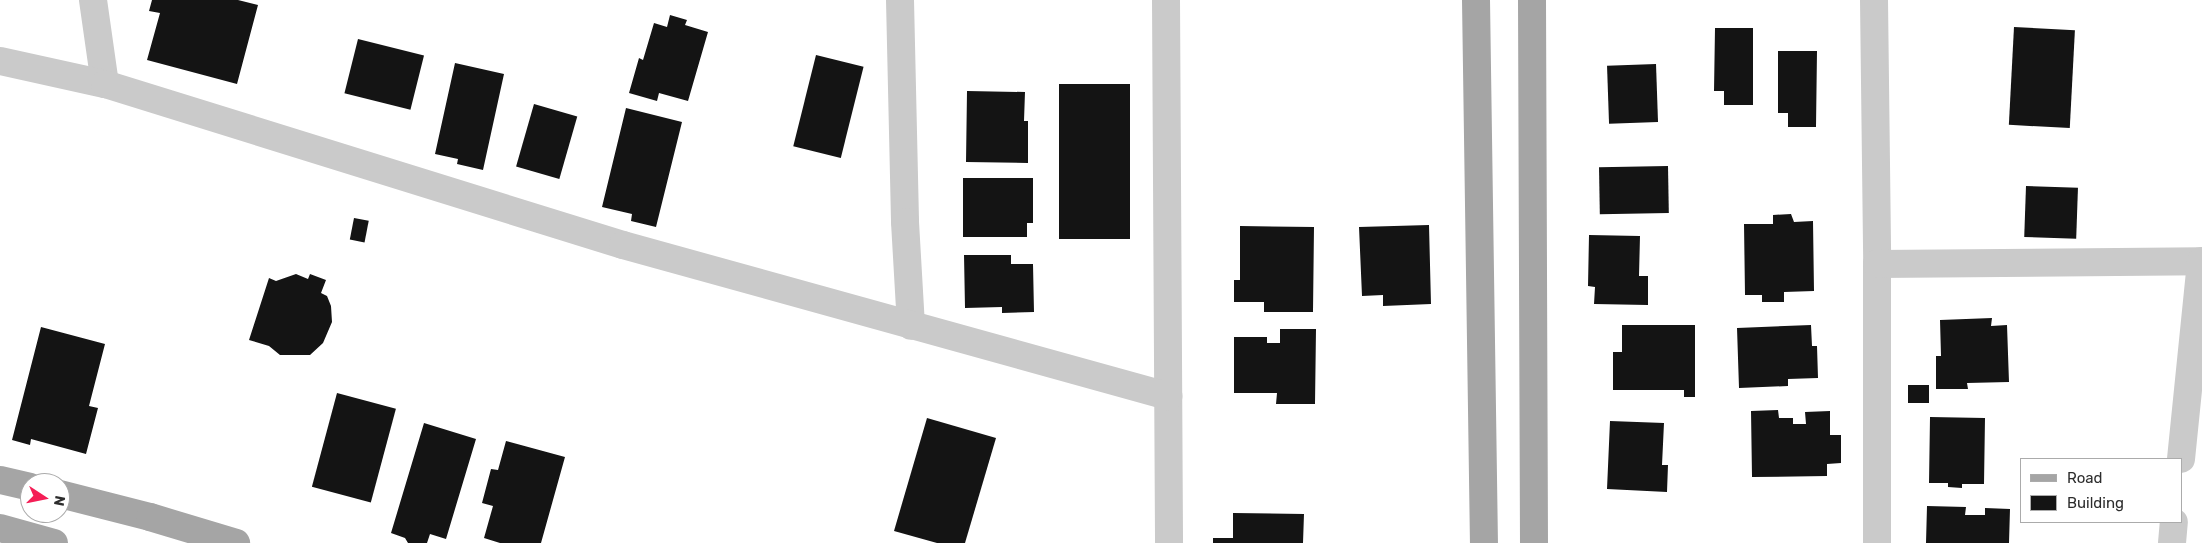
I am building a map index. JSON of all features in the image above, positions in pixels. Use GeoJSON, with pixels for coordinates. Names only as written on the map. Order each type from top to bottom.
{"type":"FeatureCollection","features":[{"type":"Feature","properties":{"kind":"main road"},"geometry":{"type":"LineString","coordinates":[[1476,0],[1484,543]]}},
{"type":"Feature","properties":{"kind":"main road"},"geometry":{"type":"LineString","coordinates":[[1532,0],[1534,543]]}},
{"type":"Feature","properties":{"kind":"main road"},"geometry":{"type":"LineString","coordinates":[[0,480],[20,484]]}},
{"type":"Feature","properties":{"kind":"main road"},"geometry":{"type":"LineString","coordinates":[[70,497],[150,517],[236,543]]}},
{"type":"Feature","properties":{"kind":"main road"},"geometry":{"type":"LineString","coordinates":[[0,528],[54,543]]}},
{"type":"Feature","properties":{"kind":"street"},"geometry":{"type":"LineString","coordinates":[[93,0],[105,84]]}},
{"type":"Feature","properties":{"kind":"street"},"geometry":{"type":"LineString","coordinates":[[900,0],[905,222],[911,326]]}},
{"type":"Feature","properties":{"kind":"street"},"geometry":{"type":"LineString","coordinates":[[1166,0],[1169,543]]}},
{"type":"Feature","properties":{"kind":"street"},"geometry":{"type":"LineString","coordinates":[[1874,0],[1878,264],[1877,543]]}},
{"type":"Feature","properties":{"kind":"street"},"geometry":{"type":"LineString","coordinates":[[0,61],[105,84],[623,246],[1168,396]]}},
{"type":"Feature","properties":{"kind":"street"},"geometry":{"type":"LineString","coordinates":[[1878,264],[2201,262],[2181,458]]}},
{"type":"Feature","properties":{"kind":"street"},"geometry":{"type":"LineString","coordinates":[[2172,543],[2174,523]]}},
{"type":"Feature","properties":{"kind":"building"},"geometry":{"type":"Polygon","coordinates":[[[152,0],[238,0],[258,5],[237,84],[147,60],[160,13],[149,11],[152,0]]]}},
{"type":"Feature","properties":{"kind":"building"},"geometry":{"type":"Polygon","coordinates":[[[670,15],[687,20],[685,25],[708,32],[688,101],[659,93],[657,101],[629,93],[639,58],[643,60],[654,23],[667,27],[670,15]]]}},
{"type":"Feature","properties":{"kind":"building"},"geometry":{"type":"Polygon","coordinates":[[[2014,27],[2075,30],[2070,128],[2009,125],[2014,27]]]}},
{"type":"Feature","properties":{"kind":"building"},"geometry":{"type":"Polygon","coordinates":[[[1715,28],[1753,28],[1753,105],[1724,105],[1724,91],[1714,91],[1715,28]]]}},
{"type":"Feature","properties":{"kind":"building"},"geometry":{"type":"Polygon","coordinates":[[[358,39],[424,55],[410,110],[344,93],[358,39]]]}},
{"type":"Feature","properties":{"kind":"building"},"geometry":{"type":"Polygon","coordinates":[[[1778,51],[1817,51],[1816,127],[1788,127],[1788,113],[1778,113],[1778,51]]]}},
{"type":"Feature","properties":{"kind":"building"},"geometry":{"type":"Polygon","coordinates":[[[816,55],[864,67],[841,158],[793,146],[816,55]]]}},
{"type":"Feature","properties":{"kind":"building"},"geometry":{"type":"Polygon","coordinates":[[[455,63],[504,74],[483,170],[457,164],[458,159],[435,154],[455,63]]]}},
{"type":"Feature","properties":{"kind":"building"},"geometry":{"type":"Polygon","coordinates":[[[1656,64],[1658,122],[1609,124],[1607,66],[1656,64]]]}},
{"type":"Feature","properties":{"kind":"building"},"geometry":{"type":"Polygon","coordinates":[[[1059,84],[1130,84],[1130,239],[1059,239],[1059,84]]]}},
{"type":"Feature","properties":{"kind":"building"},"geometry":{"type":"Polygon","coordinates":[[[967,91],[1025,92],[1024,121],[1028,121],[1028,163],[966,162],[967,91]]]}},
{"type":"Feature","properties":{"kind":"building"},"geometry":{"type":"Polygon","coordinates":[[[534,104],[577,116],[559,179],[516,166],[534,104]]]}},
{"type":"Feature","properties":{"kind":"building"},"geometry":{"type":"Polygon","coordinates":[[[626,108],[682,122],[656,227],[631,221],[632,214],[602,207],[626,108]]]}},
{"type":"Feature","properties":{"kind":"building"},"geometry":{"type":"Polygon","coordinates":[[[1668,166],[1669,213],[1600,214],[1599,167],[1668,166]]]}},
{"type":"Feature","properties":{"kind":"building"},"geometry":{"type":"Polygon","coordinates":[[[963,178],[1033,178],[1033,223],[1027,223],[1027,237],[963,237],[963,178]]]}},
{"type":"Feature","properties":{"kind":"building"},"geometry":{"type":"Polygon","coordinates":[[[2026,186],[2078,188],[2076,239],[2024,237],[2026,186]]]}},
{"type":"Feature","properties":{"kind":"building"},"geometry":{"type":"Polygon","coordinates":[[[1791,214],[1794,222],[1813,221],[1814,291],[1784,292],[1784,302],[1762,302],[1762,295],[1745,295],[1744,224],[1773,224],[1773,215],[1791,214]]]}},
{"type":"Feature","properties":{"kind":"building"},"geometry":{"type":"Polygon","coordinates":[[[354,218],[369,221],[365,242],[350,240],[354,218]]]}},
{"type":"Feature","properties":{"kind":"building"},"geometry":{"type":"Polygon","coordinates":[[[1429,225],[1431,304],[1383,306],[1383,295],[1362,296],[1359,227],[1429,225]]]}},
{"type":"Feature","properties":{"kind":"building"},"geometry":{"type":"Polygon","coordinates":[[[1240,226],[1314,227],[1313,312],[1264,312],[1264,302],[1234,302],[1234,280],[1240,280],[1240,226]]]}},
{"type":"Feature","properties":{"kind":"building"},"geometry":{"type":"Polygon","coordinates":[[[1589,235],[1640,236],[1639,276],[1648,276],[1648,305],[1594,304],[1595,287],[1588,286],[1589,235]]]}},
{"type":"Feature","properties":{"kind":"building"},"geometry":{"type":"Polygon","coordinates":[[[964,255],[1011,255],[1011,264],[1033,264],[1034,312],[1002,313],[1002,307],[965,308],[964,255]]]}},
{"type":"Feature","properties":{"kind":"building"},"geometry":{"type":"Polygon","coordinates":[[[296,274],[308,279],[310,274],[326,280],[321,293],[327,296],[331,306],[332,322],[323,343],[310,355],[280,355],[269,346],[249,340],[269,278],[276,281],[296,274]]]}},
{"type":"Feature","properties":{"kind":"building"},"geometry":{"type":"Polygon","coordinates":[[[1992,318],[1991,326],[2007,325],[2009,382],[1967,383],[1968,389],[1936,389],[1936,356],[1941,356],[1940,320],[1992,318]]]}},
{"type":"Feature","properties":{"kind":"building"},"geometry":{"type":"Polygon","coordinates":[[[1622,325],[1695,325],[1695,397],[1684,397],[1684,390],[1613,390],[1613,352],[1622,352],[1622,325]]]}},
{"type":"Feature","properties":{"kind":"building"},"geometry":{"type":"Polygon","coordinates":[[[1811,325],[1812,346],[1817,346],[1818,378],[1788,379],[1788,386],[1739,388],[1737,328],[1811,325]]]}},
{"type":"Feature","properties":{"kind":"building"},"geometry":{"type":"Polygon","coordinates":[[[41,327],[105,344],[89,406],[98,408],[86,454],[31,439],[30,445],[12,440],[41,327]]]}},
{"type":"Feature","properties":{"kind":"building"},"geometry":{"type":"Polygon","coordinates":[[[1280,329],[1316,329],[1315,404],[1276,404],[1277,393],[1234,393],[1234,337],[1267,337],[1267,343],[1280,343],[1280,329]]]}},
{"type":"Feature","properties":{"kind":"building"},"geometry":{"type":"Polygon","coordinates":[[[1908,385],[1929,385],[1929,403],[1908,403],[1908,385]]]}},
{"type":"Feature","properties":{"kind":"building"},"geometry":{"type":"Polygon","coordinates":[[[337,393],[396,409],[371,502],[312,487],[337,393]]]}},
{"type":"Feature","properties":{"kind":"building"},"geometry":{"type":"Polygon","coordinates":[[[1778,410],[1779,418],[1793,418],[1793,424],[1806,424],[1805,412],[1830,411],[1830,435],[1841,435],[1841,463],[1827,464],[1827,476],[1752,477],[1751,411],[1778,410]]]}},
{"type":"Feature","properties":{"kind":"building"},"geometry":{"type":"Polygon","coordinates":[[[1930,417],[1985,418],[1984,484],[1962,484],[1962,488],[1948,487],[1948,483],[1929,483],[1930,417]]]}},
{"type":"Feature","properties":{"kind":"building"},"geometry":{"type":"Polygon","coordinates":[[[927,418],[996,438],[965,543],[937,543],[894,531],[927,418]]]}},
{"type":"Feature","properties":{"kind":"building"},"geometry":{"type":"Polygon","coordinates":[[[1610,421],[1664,423],[1662,465],[1668,465],[1667,492],[1607,489],[1610,421]]]}},
{"type":"Feature","properties":{"kind":"building"},"geometry":{"type":"Polygon","coordinates":[[[424,423],[476,439],[446,539],[430,534],[427,543],[408,543],[405,538],[391,533],[424,423]]]}},
{"type":"Feature","properties":{"kind":"building"},"geometry":{"type":"Polygon","coordinates":[[[506,441],[565,457],[541,543],[500,543],[484,538],[493,506],[482,503],[491,469],[498,470],[506,441]]]}},
{"type":"Feature","properties":{"kind":"building"},"geometry":{"type":"Polygon","coordinates":[[[1927,506],[1966,507],[1965,515],[1985,515],[1985,508],[2010,509],[2009,543],[1926,543],[1927,506]]]}},
{"type":"Feature","properties":{"kind":"building"},"geometry":{"type":"Polygon","coordinates":[[[1233,513],[1304,514],[1303,543],[1213,543],[1213,538],[1233,538],[1233,513]]]}}]}
